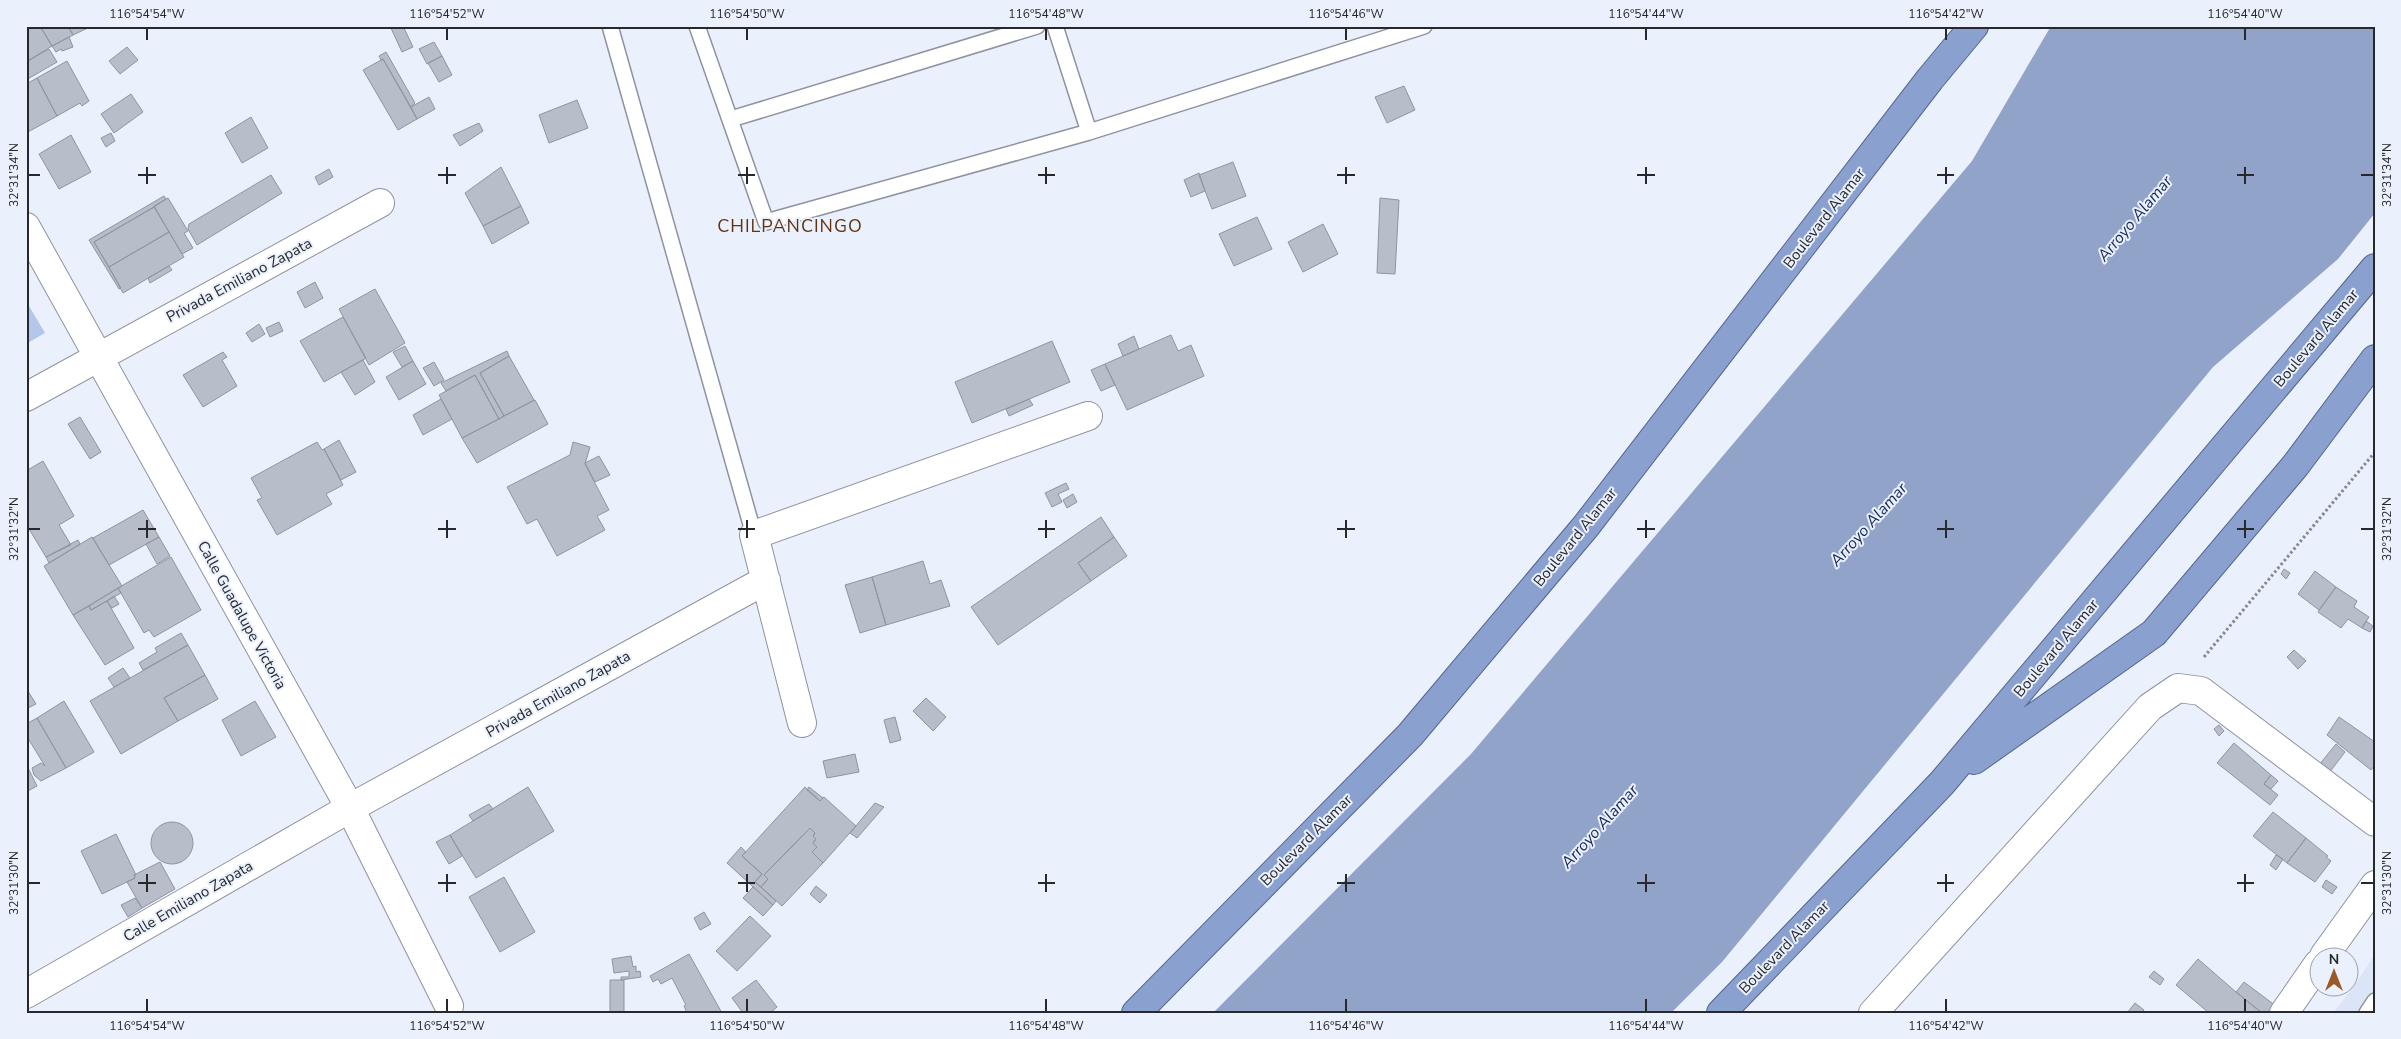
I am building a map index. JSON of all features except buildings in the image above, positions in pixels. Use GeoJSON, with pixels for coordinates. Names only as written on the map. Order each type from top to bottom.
{"type":"FeatureCollection","features":[{"type":"Feature","properties":{"kind":"highway","name":"Boulevard Alamar"},"geometry":{"type":"LineString","coordinates":[[1136,1013],[1416,728],[1586,526],[1924,86],[1974,26]]}},
{"type":"Feature","properties":{"kind":"highway","name":"Boulevard Alamar"},"geometry":{"type":"LineString","coordinates":[[1721,1013],[1942,783],[2375,268]]}},
{"type":"Feature","properties":{"kind":"highway"},"geometry":{"type":"LineString","coordinates":[[1942,783],[2154,633],[2295,466],[2375,359]]}},
{"type":"Feature","properties":{"kind":"street","name":"Privada Emiliano Zapata"},"geometry":{"type":"LineString","coordinates":[[98,357],[380,203]]}},
{"type":"Feature","properties":{"kind":"street","name":"Calle Guadalupe Victoria"},"geometry":{"type":"LineString","coordinates":[[26,228],[350,808],[449,1006]]}},
{"type":"Feature","properties":{"kind":"street"},"geometry":{"type":"LineString","coordinates":[[26,397],[98,357]]}},
{"type":"Feature","properties":{"kind":"street"},"geometry":{"type":"LineString","coordinates":[[802,723],[754,534],[1088,416]]}},
{"type":"Feature","properties":{"kind":"street","name":"Privada Emiliano Zapata"},"geometry":{"type":"LineString","coordinates":[[350,808],[766,580]]}},
{"type":"Feature","properties":{"kind":"street"},"geometry":{"type":"LineString","coordinates":[[1873,1013],[2150,707],[2178,688],[2201,691],[2375,822]]}},
{"type":"Feature","properties":{"kind":"street","name":"Calle Emiliano Zapata"},"geometry":{"type":"LineString","coordinates":[[26,994],[350,808]]}},
{"type":"Feature","properties":{"kind":"street"},"geometry":{"type":"LineString","coordinates":[[2331,946],[2375,885]]}},
{"type":"Feature","properties":{"kind":"street"},"geometry":{"type":"LineString","coordinates":[[2284,1013],[2308,978]]}},
{"type":"Feature","properties":{"kind":"lane"},"geometry":{"type":"LineString","coordinates":[[610,26],[754,534]]}},
{"type":"Feature","properties":{"kind":"lane"},"geometry":{"type":"LineString","coordinates":[[697,26],[766,222],[1089,132],[1424,26]]}},
{"type":"Feature","properties":{"kind":"lane"},"geometry":{"type":"LineString","coordinates":[[731,119],[1037,26]]}},
{"type":"Feature","properties":{"kind":"lane"},"geometry":{"type":"LineString","coordinates":[[1055,26],[1089,132]]}},
{"type":"Feature","properties":{"kind":"lane"},"geometry":{"type":"LineString","coordinates":[[2367,1013],[2375,1001]]}},
{"type":"Feature","properties":{"kind":"path"},"geometry":{"type":"LineString","coordinates":[[2178,688],[2375,452]]}},
{"type":"Feature","properties":{"kind":"shaded area"},"geometry":{"type":"Polygon","coordinates":[[[26,301],[45,333],[26,344],[26,301]]]}},
{"type":"Feature","properties":{"kind":"shaded area"},"geometry":{"type":"Polygon","coordinates":[[[2375,954],[2375,1013],[2333,1013],[2346,996],[2358,996],[2358,980],[2375,954]]]}},
{"type":"Feature","properties":{"kind":"water","name":"Arroyo Alamar"},"geometry":{"type":"Polygon","coordinates":[[[2051,26],[2375,26],[2375,213],[2338,259],[2213,367],[1722,962],[1671,1013],[1213,1013],[1471,754],[1972,161],[2051,26]]]}},
{"type":"Feature","properties":{"kind":"district","name":"CHILPANCINGO"},"geometry":{"type":"Point","coordinates":[790,226]}}]}
